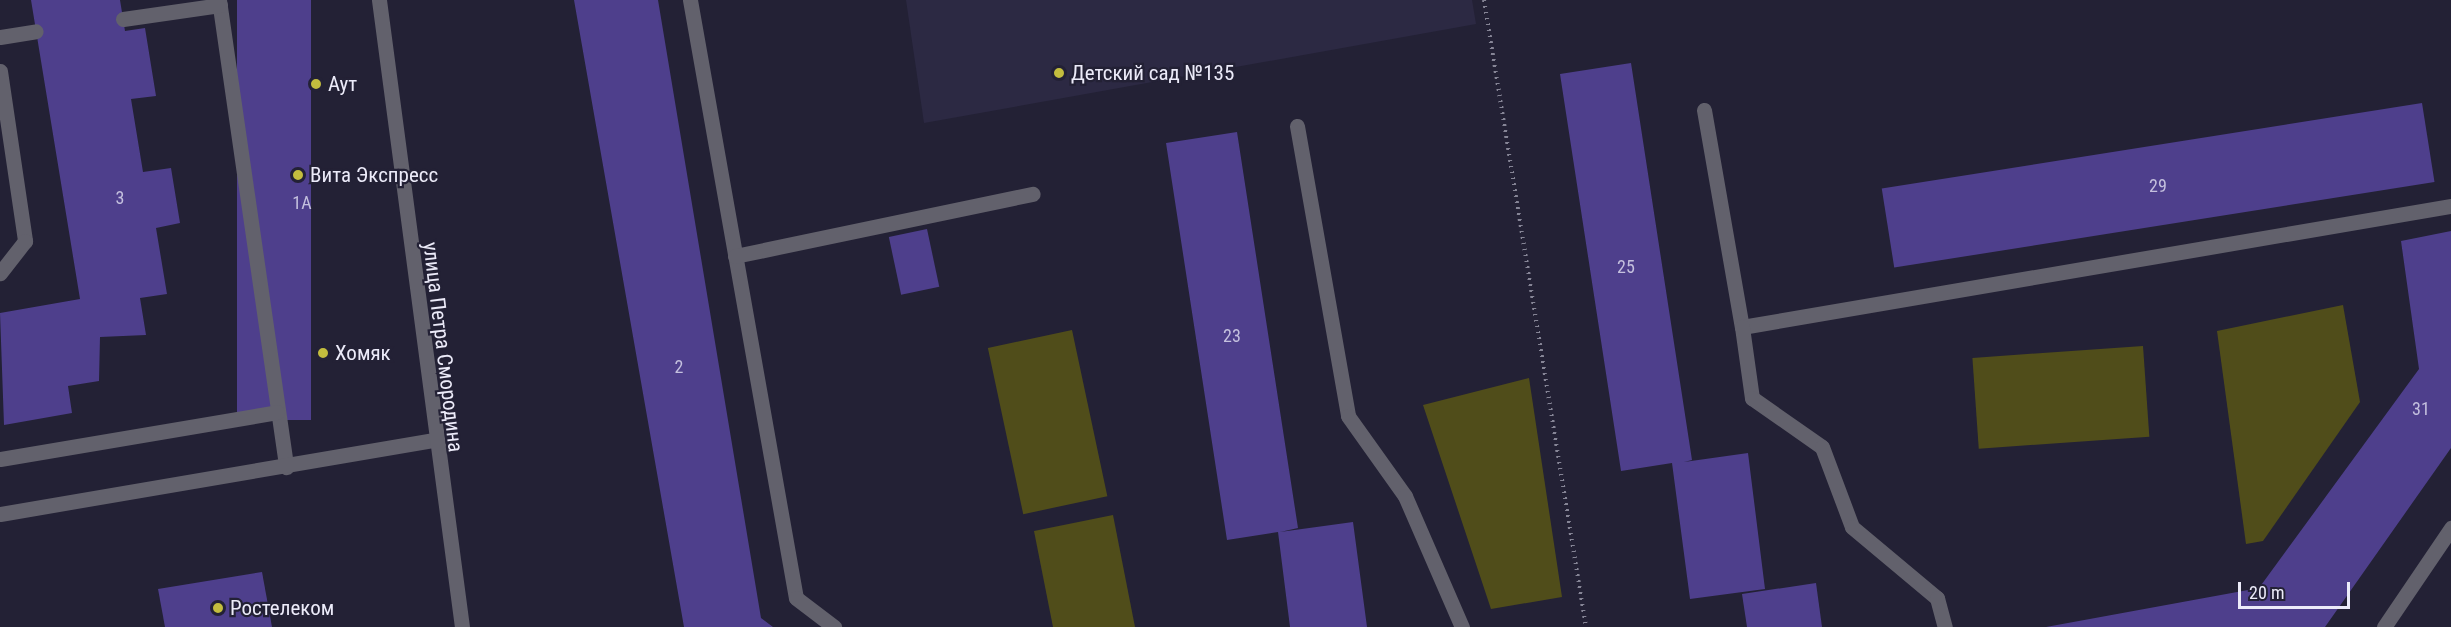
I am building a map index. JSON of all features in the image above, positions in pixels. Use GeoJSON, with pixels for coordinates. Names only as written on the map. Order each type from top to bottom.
{"type":"FeatureCollection","features":[{"type":"Feature","properties":{"kind":"street","name":"улица Петра Смородина"},"geometry":{"type":"LineString","coordinates":[[379,0],[433,440],[462,627]]}},
{"type":"Feature","properties":{"kind":"street"},"geometry":{"type":"LineString","coordinates":[[690,0],[796,598],[834,627]]}},
{"type":"Feature","properties":{"kind":"street"},"geometry":{"type":"LineString","coordinates":[[123,19],[220,2],[286,466]]}},
{"type":"Feature","properties":{"kind":"street"},"geometry":{"type":"LineString","coordinates":[[0,37],[36,32]]}},
{"type":"Feature","properties":{"kind":"street"},"geometry":{"type":"LineString","coordinates":[[0,71],[25,241],[0,273]]}},
{"type":"Feature","properties":{"kind":"street"},"geometry":{"type":"LineString","coordinates":[[1704,110],[1742,327],[1752,398],[1822,447],[1852,527],[1937,598],[1945,627]]}},
{"type":"Feature","properties":{"kind":"street"},"geometry":{"type":"LineString","coordinates":[[1298,126],[1348,416],[1405,496],[1462,627]]}},
{"type":"Feature","properties":{"kind":"street"},"geometry":{"type":"LineString","coordinates":[[735,256],[1033,194]]}},
{"type":"Feature","properties":{"kind":"street"},"geometry":{"type":"LineString","coordinates":[[1742,327],[2450,206]]}},
{"type":"Feature","properties":{"kind":"street"},"geometry":{"type":"LineString","coordinates":[[0,459],[277,412]]}},
{"type":"Feature","properties":{"kind":"street"},"geometry":{"type":"LineString","coordinates":[[0,514],[433,440]]}},
{"type":"Feature","properties":{"kind":"street"},"geometry":{"type":"LineString","coordinates":[[2384,627],[2451,528]]}},
{"type":"Feature","properties":{"kind":"path"},"geometry":{"type":"LineString","coordinates":[[1484,0],[1586,627]]}},
{"type":"Feature","properties":{"kind":"shaded area","name":"Детский сад №135"},"geometry":{"type":"Polygon","coordinates":[[[906,0],[1472,0],[1476,24],[924,123],[906,0]]]}},
{"type":"Feature","properties":{"kind":"shaded area"},"geometry":{"type":"Polygon","coordinates":[[[2343,305],[2360,402],[2263,541],[2246,544],[2217,331],[2343,305]]]}},
{"type":"Feature","properties":{"kind":"shaded area"},"geometry":{"type":"Polygon","coordinates":[[[1072,330],[1107,496],[1023,514],[988,348],[1072,330]]]}},
{"type":"Feature","properties":{"kind":"shaded area"},"geometry":{"type":"Polygon","coordinates":[[[2143,346],[2149,437],[1979,449],[1972,358],[2143,346]]]}},
{"type":"Feature","properties":{"kind":"shaded area"},"geometry":{"type":"Polygon","coordinates":[[[1529,378],[1562,597],[1491,609],[1423,405],[1529,378]]]}},
{"type":"Feature","properties":{"kind":"shaded area"},"geometry":{"type":"Polygon","coordinates":[[[1113,515],[1135,627],[1053,627],[1034,531],[1113,515]]]}},
{"type":"Feature","properties":{"kind":"building"},"geometry":{"type":"Polygon","coordinates":[[[31,0],[120,0],[125,31],[145,28],[156,96],[131,99],[143,172],[171,168],[180,223],[156,228],[167,294],[140,298],[146,335],[100,337],[99,381],[68,386],[72,413],[4,425],[0,313],[80,299],[31,0]]]}},
{"type":"Feature","properties":{"kind":"building"},"geometry":{"type":"Polygon","coordinates":[[[237,0],[311,0],[311,420],[237,420],[237,0]]]}},
{"type":"Feature","properties":{"kind":"building"},"geometry":{"type":"Polygon","coordinates":[[[574,0],[658,0],[761,618],[773,627],[684,627],[574,0]]]}},
{"type":"Feature","properties":{"kind":"building"},"geometry":{"type":"Polygon","coordinates":[[[1631,63],[1692,460],[1684,462],[1748,453],[1765,589],[1690,599],[1672,463],[1621,471],[1560,74],[1631,63]]]}},
{"type":"Feature","properties":{"kind":"building"},"geometry":{"type":"Polygon","coordinates":[[[2422,103],[2435,182],[1894,268],[1882,189],[2422,103]]]}},
{"type":"Feature","properties":{"kind":"building"},"geometry":{"type":"Polygon","coordinates":[[[1237,132],[1298,528],[1280,532],[1353,522],[1367,627],[1290,627],[1278,532],[1227,540],[1166,143],[1237,132]]]}},
{"type":"Feature","properties":{"kind":"building"},"geometry":{"type":"Polygon","coordinates":[[[927,229],[939,287],[901,295],[889,237],[927,229]]]}},
{"type":"Feature","properties":{"kind":"building"},"geometry":{"type":"Polygon","coordinates":[[[2451,231],[2451,448],[2325,627],[2046,627],[2259,588],[2419,369],[2401,241],[2451,231]]]}},
{"type":"Feature","properties":{"kind":"building"},"geometry":{"type":"Polygon","coordinates":[[[262,572],[272,627],[165,627],[158,589],[262,572]]]}},
{"type":"Feature","properties":{"kind":"building"},"geometry":{"type":"Polygon","coordinates":[[[1816,583],[1822,627],[1747,627],[1742,594],[1816,583]]]}},
{"type":"Feature","properties":{"kind":"place","name":"Детский сад №135"},"geometry":{"type":"Point","coordinates":[1059,73]}},
{"type":"Feature","properties":{"kind":"place","name":"Аут"},"geometry":{"type":"Point","coordinates":[316,84]}},
{"type":"Feature","properties":{"kind":"place","name":"Вита Экспресс"},"geometry":{"type":"Point","coordinates":[298,175]}},
{"type":"Feature","properties":{"kind":"place","name":"Хомяк"},"geometry":{"type":"Point","coordinates":[323,353]}},
{"type":"Feature","properties":{"kind":"place","name":"Ростелеком"},"geometry":{"type":"Point","coordinates":[218,608]}}]}
